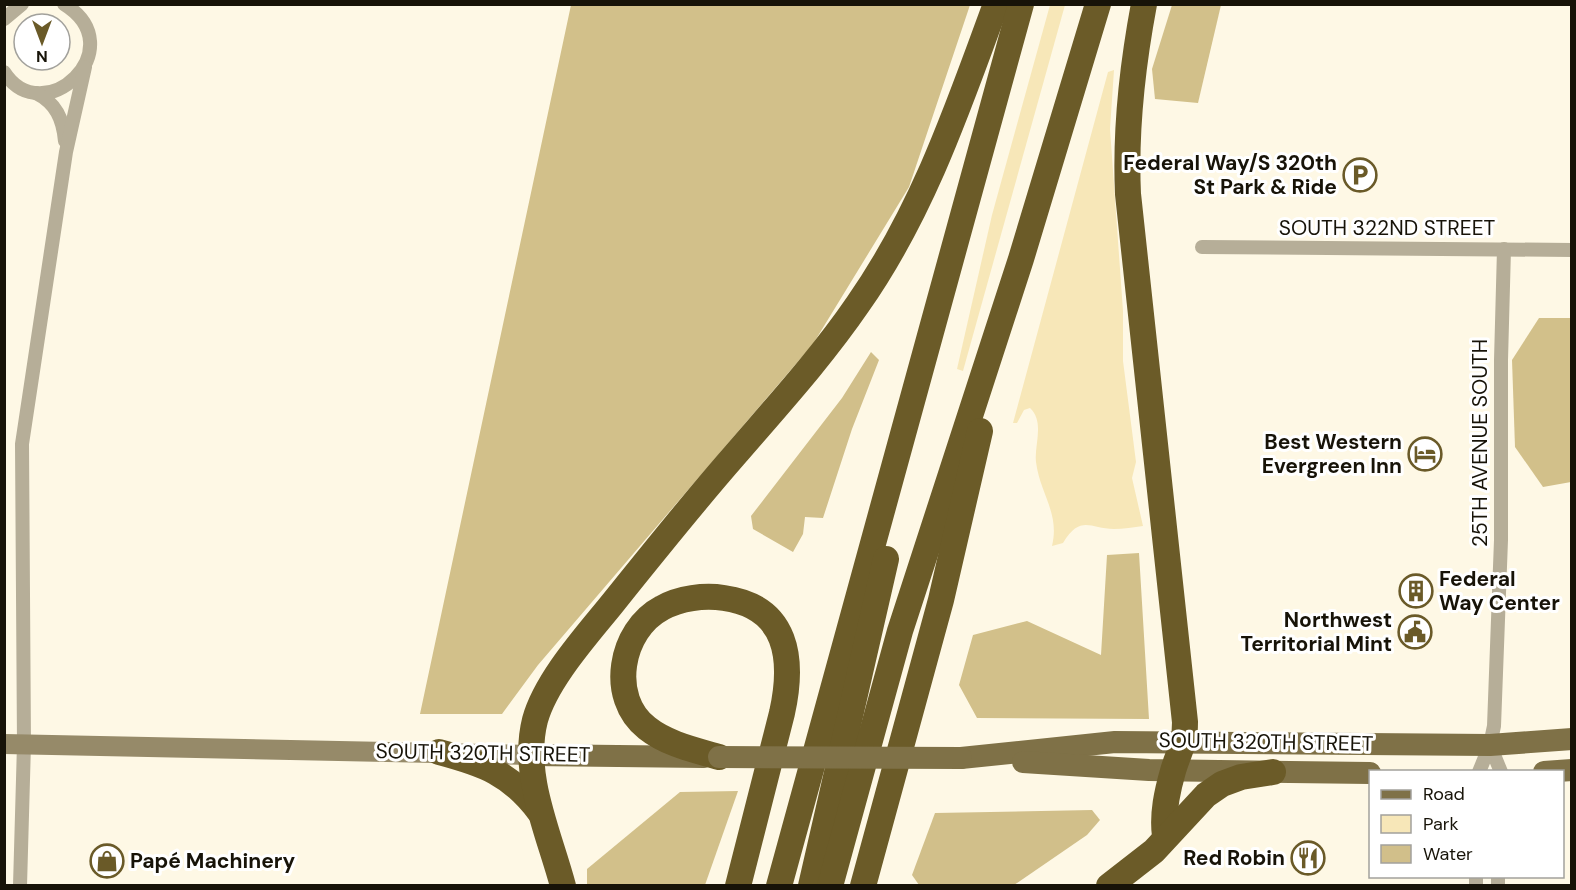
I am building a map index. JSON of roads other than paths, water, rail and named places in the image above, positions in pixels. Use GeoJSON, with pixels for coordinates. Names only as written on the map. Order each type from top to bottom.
{"type":"FeatureCollection","features":[{"type":"Feature","properties":{"kind":"highway"},"geometry":{"type":"LineString","coordinates":[[562,885],[539,811],[531,755],[536,717],[561,671],[635,575],[732,457],[800,381],[859,303],[922,194],[958,108],[996,4]]}},
{"type":"Feature","properties":{"kind":"highway"},"geometry":{"type":"LineString","coordinates":[[779,885],[1021,4]]}},
{"type":"Feature","properties":{"kind":"highway"},"geometry":{"type":"LineString","coordinates":[[830,885],[900,631],[1021,259],[1098,4]]}},
{"type":"Feature","properties":{"kind":"highway"},"geometry":{"type":"LineString","coordinates":[[1144,4],[1132,69],[1126,156],[1128,194],[1185,742],[1173,770],[1163,816],[1165,836]]}},
{"type":"Feature","properties":{"kind":"highway"},"geometry":{"type":"LineString","coordinates":[[863,885],[941,600],[1021,259]]}},
{"type":"Feature","properties":{"kind":"highway"},"geometry":{"type":"LineString","coordinates":[[811,885],[857,694],[946,280]]}},
{"type":"Feature","properties":{"kind":"highway"},"geometry":{"type":"LineString","coordinates":[[719,757],[677,745],[648,730],[637,719],[625,693],[626,655],[636,633],[661,608],[685,599],[718,597],[748,602],[768,617],[778,629],[787,656],[787,690],[738,885]]}},
{"type":"Feature","properties":{"kind":"highway"},"geometry":{"type":"LineString","coordinates":[[439,752],[483,764],[508,778],[524,791],[539,811]]}},
{"type":"Feature","properties":{"kind":"highway"},"geometry":{"type":"LineString","coordinates":[[1109,885],[1154,851],[1165,836],[1206,795],[1222,784],[1241,777],[1273,772]]}},
{"type":"Feature","properties":{"kind":"main road","name":"SOUTH 320TH STREET"},"geometry":{"type":"LineString","coordinates":[[961,758],[1115,742],[1490,745],[1572,739]]}},
{"type":"Feature","properties":{"kind":"main road","name":"SOUTH 320TH STREET"},"geometry":{"type":"LineString","coordinates":[[14,744],[531,755],[961,758],[1173,770],[1369,773]]}},
{"type":"Feature","properties":{"kind":"street"},"geometry":{"type":"LineString","coordinates":[[4,19],[22,4]]}},
{"type":"Feature","properties":{"kind":"street"},"geometry":{"type":"LineString","coordinates":[[20,885],[14,744],[22,444],[66,152],[90,52],[89,37],[84,22],[64,4]]}},
{"type":"Feature","properties":{"kind":"street"},"geometry":{"type":"LineString","coordinates":[[33,92],[49,92],[64,88],[76,79],[85,67]]}},
{"type":"Feature","properties":{"kind":"street"},"geometry":{"type":"LineString","coordinates":[[4,72],[18,86],[46,99],[58,114],[66,152]]}},
{"type":"Feature","properties":{"kind":"street","name":"SOUTH 322ND STREET"},"geometry":{"type":"LineString","coordinates":[[1202,248],[1572,250]]}},
{"type":"Feature","properties":{"kind":"street","name":"25TH AVENUE SOUTH"},"geometry":{"type":"LineString","coordinates":[[1479,770],[1490,745],[1494,726],[1501,540],[1501,360],[1504,249]]}},
{"type":"Feature","properties":{"kind":"street"},"geometry":{"type":"LineString","coordinates":[[1490,745],[1501,770]]}},
{"type":"Feature","properties":{"kind":"water"},"geometry":{"type":"Polygon","coordinates":[[[871,352],[879,360],[852,429],[823,518],[805,517],[803,534],[793,552],[753,529],[751,516],[842,398],[871,352]]]}},
{"type":"Feature","properties":{"kind":"water"},"geometry":{"type":"Polygon","coordinates":[[[1092,810],[1100,820],[1087,835],[1014,885],[919,885],[912,875],[935,813],[1092,810]]]}},
{"type":"Feature","properties":{"kind":"place","name":"Federal Way/S 320th St Park & Ride"},"geometry":{"type":"Point","coordinates":[1360,175]}},
{"type":"Feature","properties":{"kind":"place","name":"Best Western Evergreen Inn"},"geometry":{"type":"Point","coordinates":[1425,454]}},
{"type":"Feature","properties":{"kind":"place","name":"Federal Way Center"},"geometry":{"type":"Point","coordinates":[1416,591]}},
{"type":"Feature","properties":{"kind":"place","name":"Northwest Territorial Mint"},"geometry":{"type":"Point","coordinates":[1415,632]}},
{"type":"Feature","properties":{"kind":"place","name":"Red Robin"},"geometry":{"type":"Point","coordinates":[1308,858]}},
{"type":"Feature","properties":{"kind":"place","name":"Papé Machinery"},"geometry":{"type":"Point","coordinates":[107,861]}}]}
